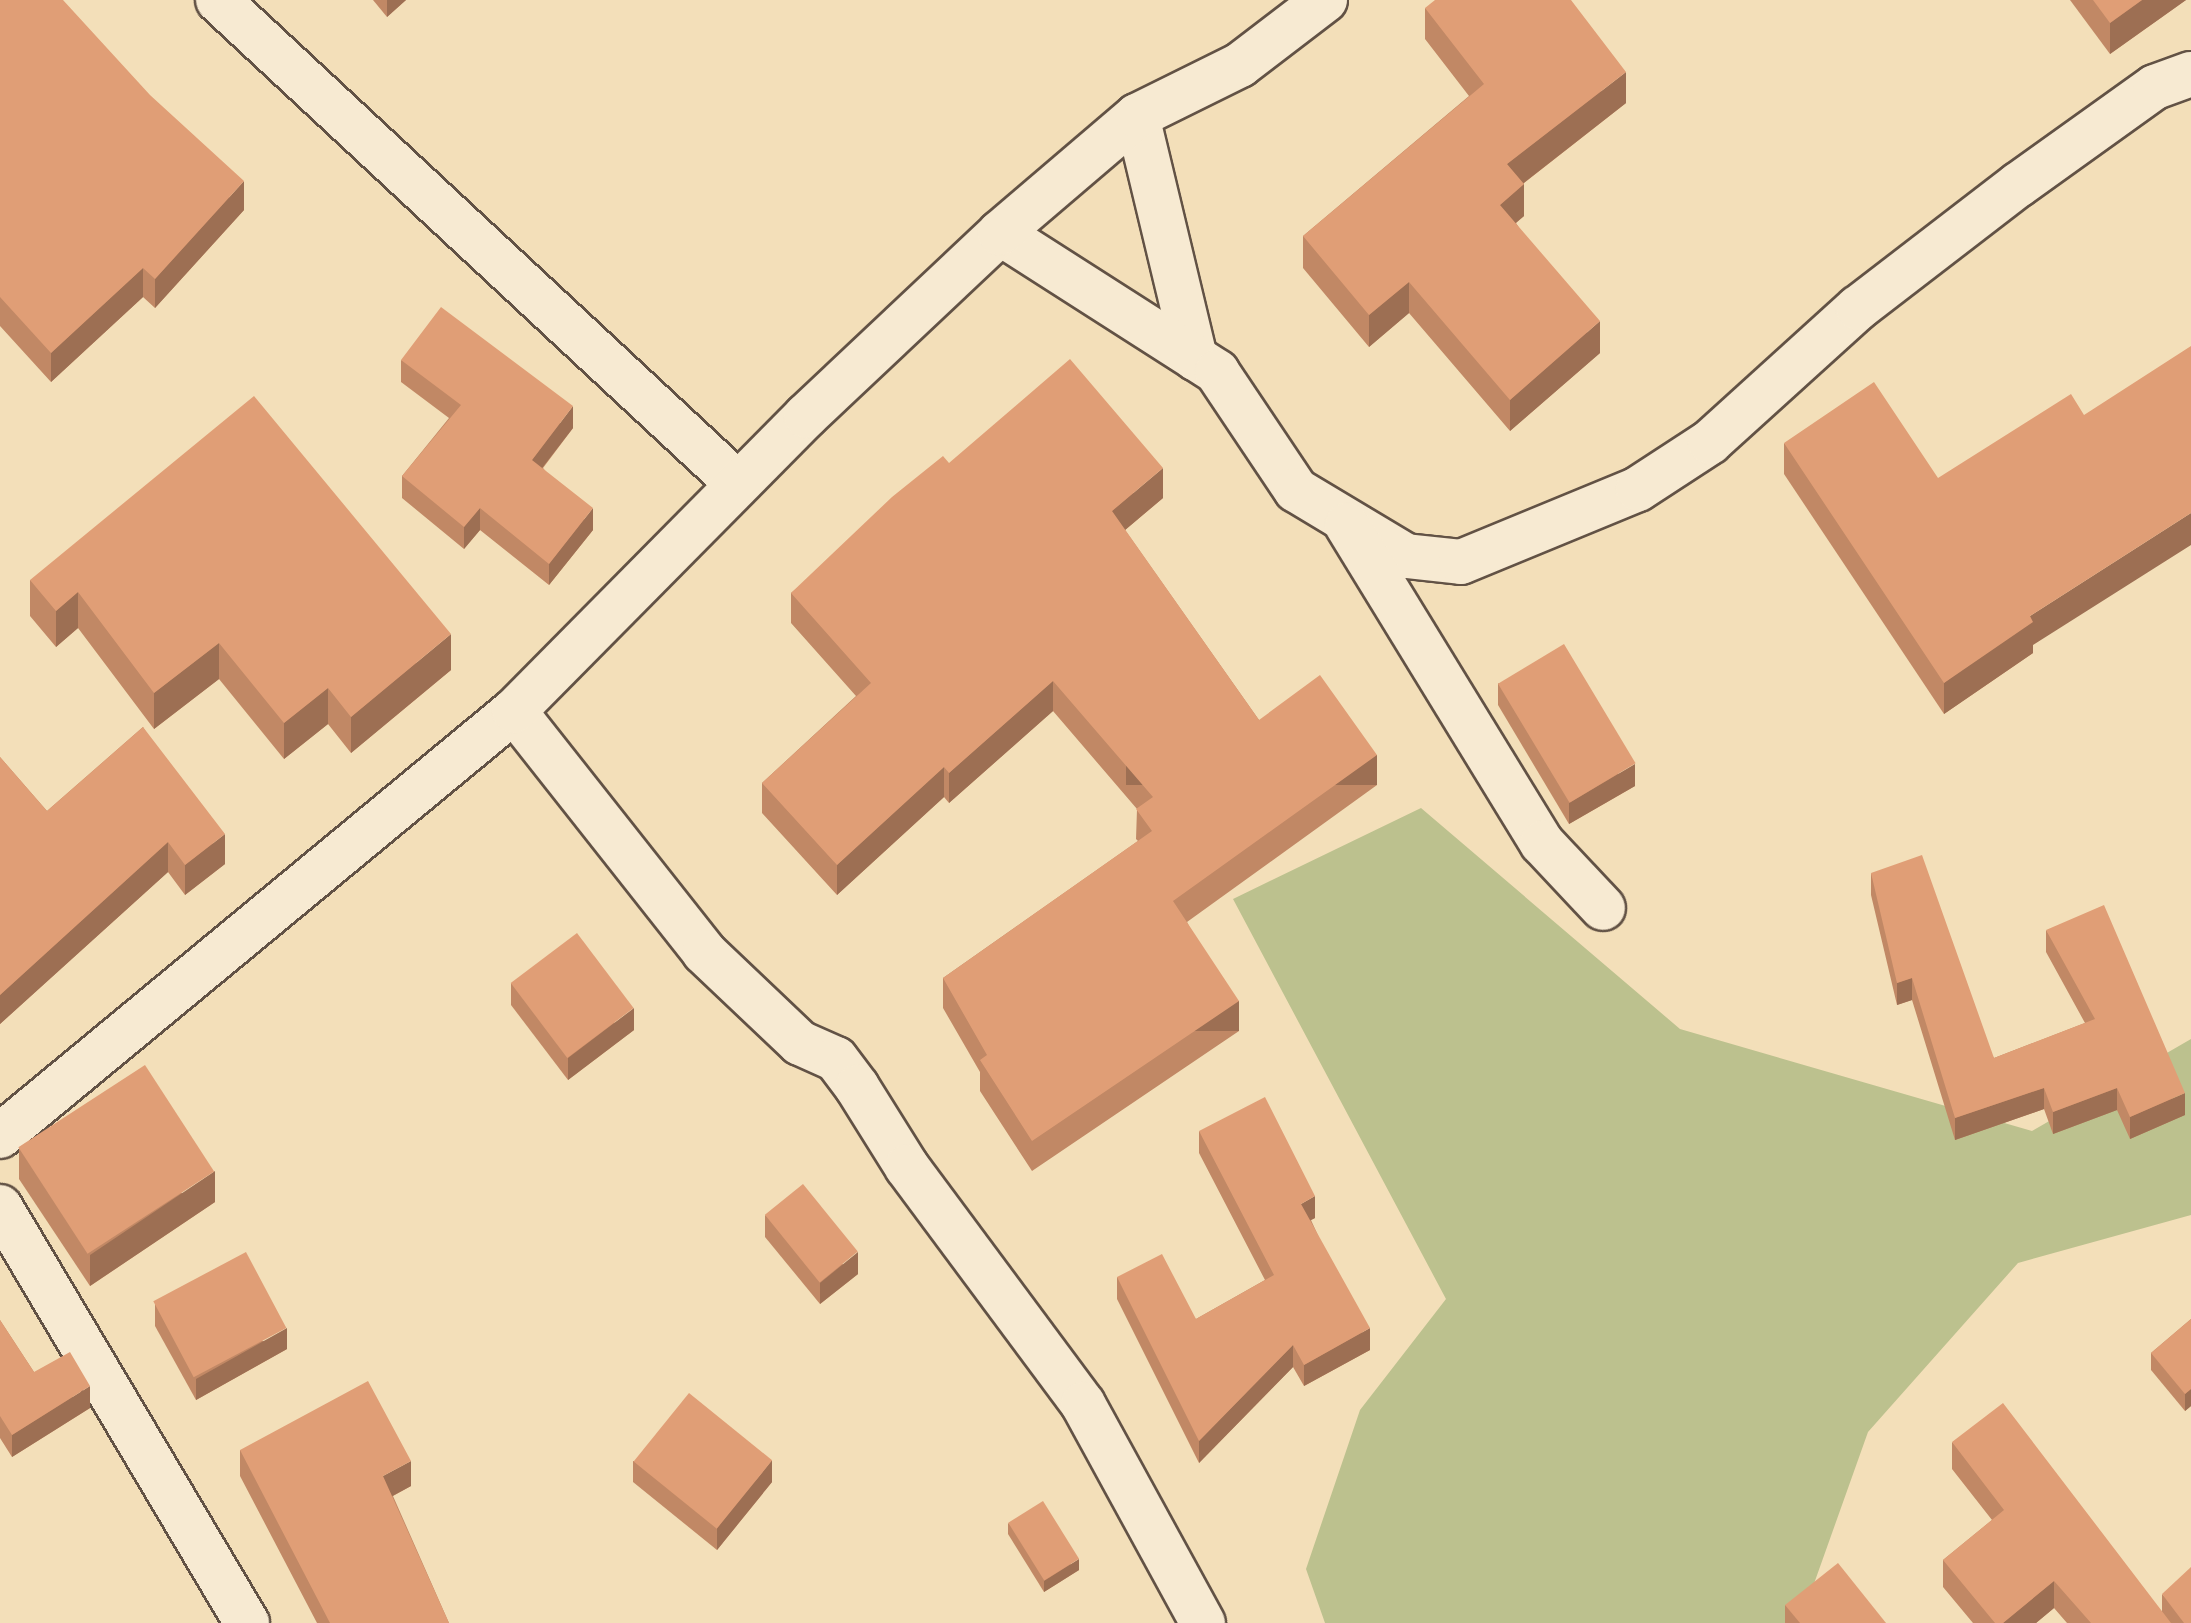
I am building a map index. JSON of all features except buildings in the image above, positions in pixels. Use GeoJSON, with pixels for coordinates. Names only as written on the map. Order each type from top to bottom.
{"type":"FeatureCollection","features":[{"type":"Feature","properties":{"kind":"street"},"geometry":{"type":"LineString","coordinates":[[218,0],[738,484]]}},
{"type":"Feature","properties":{"kind":"street"},"geometry":{"type":"LineString","coordinates":[[0,1136],[514,711],[738,484],[1000,233],[1137,116],[1240,65],[1325,0]]}},
{"type":"Feature","properties":{"kind":"street"},"geometry":{"type":"LineString","coordinates":[[1000,233],[1195,358],[1224,381],[1296,490],[1347,525],[1406,556],[1461,562],[1638,489],[1710,442],[1858,308],[2018,185],[2155,87],[2191,74]]}},
{"type":"Feature","properties":{"kind":"street"},"geometry":{"type":"LineString","coordinates":[[1137,116],[1195,358]]}},
{"type":"Feature","properties":{"kind":"street"},"geometry":{"type":"LineString","coordinates":[[1347,525],[1542,843],[1603,908]]}},
{"type":"Feature","properties":{"kind":"street"},"geometry":{"type":"LineString","coordinates":[[514,711],[704,952],[800,1043],[836,1059],[907,1167],[1083,1404],[1203,1623]]}},
{"type":"Feature","properties":{"kind":"street"},"geometry":{"type":"LineString","coordinates":[[0,1207],[247,1623]]}},
{"type":"Feature","properties":{"kind":"green space"},"geometry":{"type":"Polygon","coordinates":[[[1421,808],[1680,1029],[2032,1131],[2191,1039],[2191,1215],[2018,1263],[1868,1432],[1800,1623],[1325,1623],[1306,1569],[1360,1410],[1446,1299],[1233,899],[1421,808]]]}}]}
